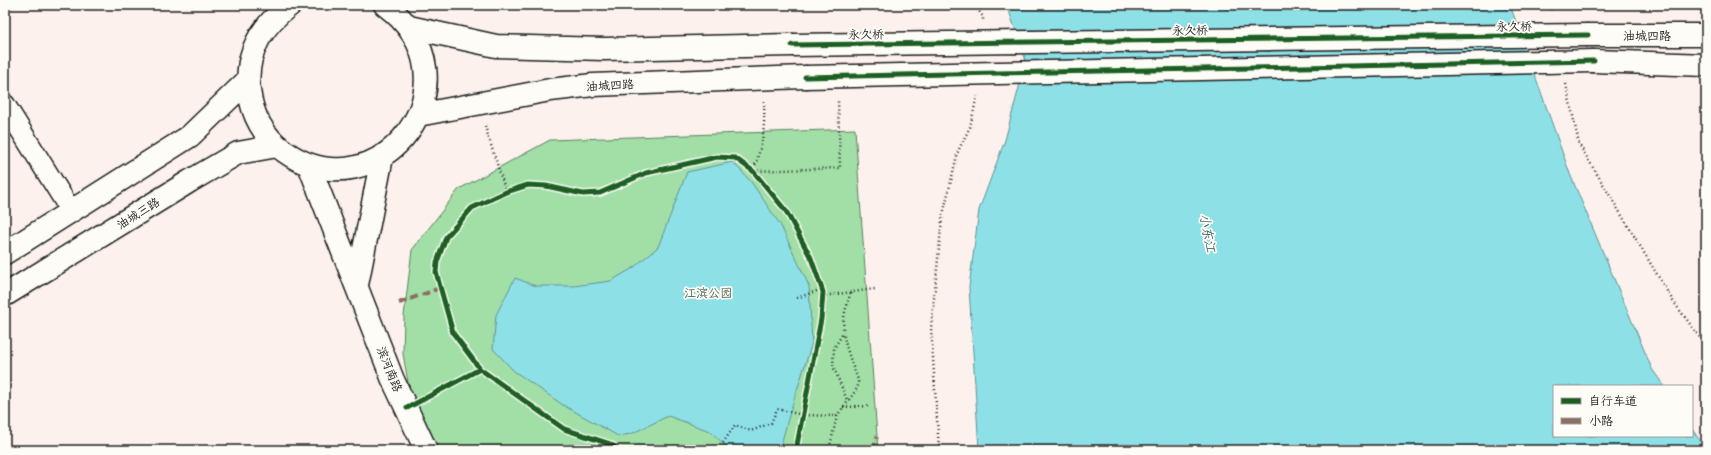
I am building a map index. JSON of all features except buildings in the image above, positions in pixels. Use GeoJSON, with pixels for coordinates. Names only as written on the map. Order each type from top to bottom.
{"type":"FeatureCollection","features":[{"type":"Feature","properties":{"kind":"main road"},"geometry":{"type":"LineString","coordinates":[[290,5],[277,14],[265,28],[256,44],[250,62],[248,80],[250,99],[255,116],[265,133],[277,146],[293,157],[310,164],[328,168],[346,168],[364,164],[382,157],[397,146],[409,132],[418,116],[426,86],[424,61],[419,43],[409,27],[397,14],[385,5]]}},
{"type":"Feature","properties":{"kind":"main road","name":"永久桥"},"geometry":{"type":"LineString","coordinates":[[409,27],[496,46],[611,49],[792,45],[1588,35]]}},
{"type":"Feature","properties":{"kind":"main road","name":"油城四路"},"geometry":{"type":"LineString","coordinates":[[1588,35],[1706,35]]}},
{"type":"Feature","properties":{"kind":"main road"},"geometry":{"type":"LineString","coordinates":[[837,76],[1594,61],[1706,65]]}},
{"type":"Feature","properties":{"kind":"main road","name":"油城四路"},"geometry":{"type":"LineString","coordinates":[[418,116],[550,90],[593,85],[837,76]]}},
{"type":"Feature","properties":{"kind":"main road"},"geometry":{"type":"LineString","coordinates":[[5,253],[190,136],[248,80]]}},
{"type":"Feature","properties":{"kind":"main road","name":"油城三路"},"geometry":{"type":"LineString","coordinates":[[5,295],[238,153],[277,146]]}},
{"type":"Feature","properties":{"kind":"main road"},"geometry":{"type":"LineString","coordinates":[[357,285],[382,157]]}},
{"type":"Feature","properties":{"kind":"main road","name":"滨河南路"},"geometry":{"type":"LineString","coordinates":[[310,164],[393,380],[426,450]]}},
{"type":"Feature","properties":{"kind":"street"},"geometry":{"type":"LineString","coordinates":[[5,105],[71,211]]}},
{"type":"Feature","properties":{"kind":"path"},"geometry":{"type":"LineString","coordinates":[[975,5],[983,16],[983,24]]}},
{"type":"Feature","properties":{"kind":"path"},"geometry":{"type":"LineString","coordinates":[[1550,5],[1552,13]]}},
{"type":"Feature","properties":{"kind":"path"},"geometry":{"type":"LineString","coordinates":[[764,78],[765,124],[762,146],[753,171],[840,168],[837,76]]}},
{"type":"Feature","properties":{"kind":"path"},"geometry":{"type":"LineString","coordinates":[[1566,82],[1579,144],[1673,301],[1706,346]]}},
{"type":"Feature","properties":{"kind":"path"},"geometry":{"type":"LineString","coordinates":[[938,450],[931,328],[942,219],[958,151],[970,127],[978,92]]}},
{"type":"Feature","properties":{"kind":"path"},"geometry":{"type":"LineString","coordinates":[[478,104],[506,192]]}},
{"type":"Feature","properties":{"kind":"path"},"geometry":{"type":"LineString","coordinates":[[797,298],[822,289]]}},
{"type":"Feature","properties":{"kind":"path"},"geometry":{"type":"LineString","coordinates":[[822,296],[875,289]]}},
{"type":"Feature","properties":{"kind":"path"},"geometry":{"type":"LineString","coordinates":[[829,450],[837,416],[858,387],[858,378],[853,369],[842,334],[844,310],[850,292]]}},
{"type":"Feature","properties":{"kind":"path"},"geometry":{"type":"LineString","coordinates":[[842,334],[834,348],[833,366],[847,401]]}},
{"type":"Feature","properties":{"kind":"path"},"geometry":{"type":"LineString","coordinates":[[843,407],[868,406]]}},
{"type":"Feature","properties":{"kind":"path"},"geometry":{"type":"LineString","coordinates":[[723,443],[735,425],[751,431],[771,423],[777,409],[803,415],[837,416]]}},
{"type":"Feature","properties":{"kind":"path"},"geometry":{"type":"LineString","coordinates":[[610,444],[612,450]]}},
{"type":"Feature","properties":{"kind":"green space","name":"江滨公园"},"geometry":{"type":"Polygon","coordinates":[[[855,129],[878,450],[431,450],[414,416],[403,354],[404,316],[412,250],[459,189],[550,140],[855,129]]]}},
{"type":"Feature","properties":{"kind":"water","name":"小东江"},"geometry":{"type":"Polygon","coordinates":[[[1007,5],[1510,5],[1570,174],[1652,369],[1663,385],[1553,385],[1553,437],[1693,437],[1693,430],[1706,450],[979,450],[969,287],[979,210],[1005,140],[1026,61],[1007,5]]]}},
{"type":"Feature","properties":{"kind":"water"},"geometry":{"type":"Polygon","coordinates":[[[733,162],[752,183],[781,226],[809,286],[812,343],[790,412],[781,450],[730,450],[710,431],[668,416],[631,434],[618,436],[563,405],[514,371],[493,349],[496,315],[515,278],[536,286],[574,286],[611,281],[633,268],[658,247],[687,172],[733,162]]]}},
{"type":"Feature","properties":{"kind":"marked path"},"geometry":{"type":"LineString","coordinates":[[399,303],[440,288]]}},
{"type":"Feature","properties":{"kind":"marked path"},"geometry":{"type":"LineString","coordinates":[[872,450],[877,437]]}},
{"type":"Feature","properties":{"kind":"cycle path"},"geometry":{"type":"LineString","coordinates":[[792,45],[1588,35]]}},
{"type":"Feature","properties":{"kind":"cycle path"},"geometry":{"type":"LineString","coordinates":[[805,77],[1594,61]]}},
{"type":"Feature","properties":{"kind":"cycle path"},"geometry":{"type":"LineString","coordinates":[[480,369],[453,333],[436,272],[437,262],[446,237],[472,208],[506,192],[528,185],[546,186],[583,194],[600,193],[646,173],[717,157],[735,158],[753,171],[786,211],[811,258],[823,292],[821,319],[796,450]]}},
{"type":"Feature","properties":{"kind":"cycle path"},"geometry":{"type":"LineString","coordinates":[[407,408],[480,369],[564,429],[610,444],[618,450]]}}]}
